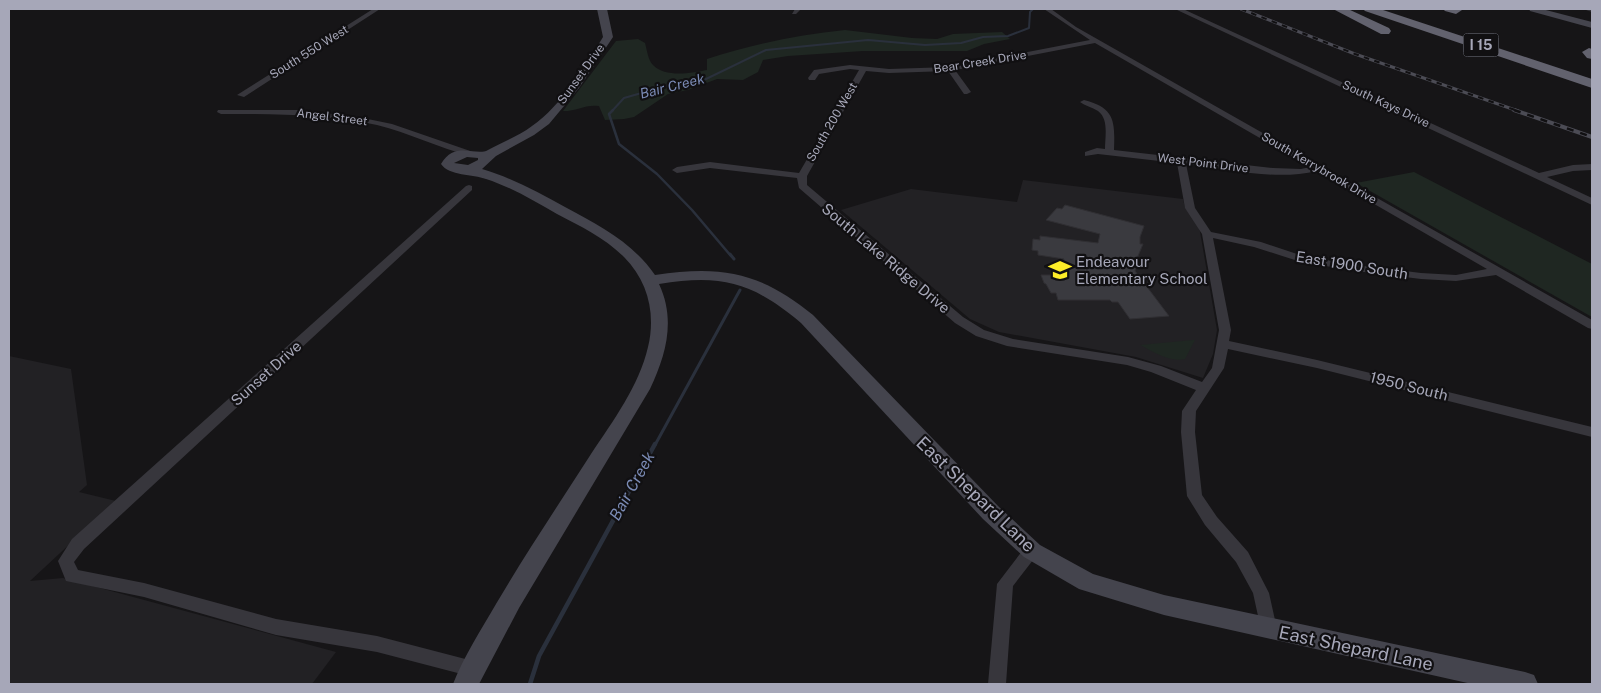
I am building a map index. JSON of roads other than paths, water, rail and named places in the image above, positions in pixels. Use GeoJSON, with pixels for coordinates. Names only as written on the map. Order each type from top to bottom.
{"type":"FeatureCollection","features":[{"type":"Feature","properties":{"kind":"highway"},"geometry":{"type":"LineString","coordinates":[[1340,9],[1385,31]]}},
{"type":"Feature","properties":{"kind":"highway","name":"I 15"},"geometry":{"type":"LineString","coordinates":[[1369,9],[1592,84]]}},
{"type":"Feature","properties":{"kind":"highway","name":"I 15"},"geometry":{"type":"LineString","coordinates":[[1398,9],[1592,73]]}},
{"type":"Feature","properties":{"kind":"highway"},"geometry":{"type":"LineString","coordinates":[[1509,70],[1592,93]]}},
{"type":"Feature","properties":{"kind":"main road","name":"Sunset Drive"},"geometry":{"type":"LineString","coordinates":[[479,156],[497,150],[536,129],[555,111],[592,63],[608,37],[602,9]]}},
{"type":"Feature","properties":{"kind":"main road"},"geometry":{"type":"LineString","coordinates":[[1532,9],[1592,25]]}},
{"type":"Feature","properties":{"kind":"main road"},"geometry":{"type":"LineString","coordinates":[[469,677],[492,633],[634,402],[648,373],[657,348],[660,326],[657,299],[650,281],[634,257],[609,236],[507,182],[482,173],[449,166],[448,161],[457,155],[479,156]]}},
{"type":"Feature","properties":{"kind":"main road"},"geometry":{"type":"LineString","coordinates":[[462,170],[476,167],[479,156]]}},
{"type":"Feature","properties":{"kind":"main road"},"geometry":{"type":"LineString","coordinates":[[479,156],[487,167],[507,182]]}},
{"type":"Feature","properties":{"kind":"main road","name":"East Shepard Lane"},"geometry":{"type":"LineString","coordinates":[[650,281],[693,274],[723,275],[755,285],[789,304],[812,324],[963,486],[1032,552],[1087,582],[1164,605],[1525,684]]}},
{"type":"Feature","properties":{"kind":"street","name":"South 550 West"},"geometry":{"type":"LineString","coordinates":[[241,95],[377,9]]}},
{"type":"Feature","properties":{"kind":"street","name":"South Kerrybrook Drive"},"geometry":{"type":"LineString","coordinates":[[1047,9],[1096,41],[1592,325]]}},
{"type":"Feature","properties":{"kind":"street","name":"South Kays Drive"},"geometry":{"type":"LineString","coordinates":[[1178,9],[1592,202]]}},
{"type":"Feature","properties":{"kind":"street"},"geometry":{"type":"LineString","coordinates":[[1588,9],[1592,10]]}},
{"type":"Feature","properties":{"kind":"street","name":"Bear Creek Drive"},"geometry":{"type":"LineString","coordinates":[[812,78],[816,72],[826,69],[863,68],[908,71],[950,69],[1096,41]]}},
{"type":"Feature","properties":{"kind":"street","name":"South 200 West"},"geometry":{"type":"LineString","coordinates":[[802,176],[863,68]]}},
{"type":"Feature","properties":{"kind":"street"},"geometry":{"type":"LineString","coordinates":[[950,69],[967,92]]}},
{"type":"Feature","properties":{"kind":"street"},"geometry":{"type":"LineString","coordinates":[[1084,102],[1098,106],[1106,112],[1109,119],[1109,152]]}},
{"type":"Feature","properties":{"kind":"street","name":"Angel Street"},"geometry":{"type":"LineString","coordinates":[[221,112],[290,112],[342,116],[394,127],[438,145],[479,156]]}},
{"type":"Feature","properties":{"kind":"street"},"geometry":{"type":"LineString","coordinates":[[438,145],[449,154],[448,161]]}},
{"type":"Feature","properties":{"kind":"street","name":"West Point Drive"},"geometry":{"type":"LineString","coordinates":[[1088,154],[1096,151],[1109,152],[1273,171],[1301,172],[1319,168]]}},
{"type":"Feature","properties":{"kind":"street"},"geometry":{"type":"LineString","coordinates":[[1181,160],[1190,208],[1207,234],[1225,330],[1224,344],[1218,368],[1189,411],[1188,432],[1194,496],[1211,521],[1242,557],[1262,593],[1268,629]]}},
{"type":"Feature","properties":{"kind":"street"},"geometry":{"type":"LineString","coordinates":[[676,170],[696,166],[718,166],[802,176]]}},
{"type":"Feature","properties":{"kind":"street"},"geometry":{"type":"LineString","coordinates":[[1537,176],[1573,168],[1592,167]]}},
{"type":"Feature","properties":{"kind":"street","name":"South Lake Ridge Drive"},"geometry":{"type":"LineString","coordinates":[[802,176],[802,186],[959,320],[980,333],[1011,343],[1128,361],[1156,369],[1204,388]]}},
{"type":"Feature","properties":{"kind":"street","name":"Sunset Drive"},"geometry":{"type":"LineString","coordinates":[[469,188],[78,544],[66,561],[72,576],[144,590],[276,626],[370,643],[469,677]]}},
{"type":"Feature","properties":{"kind":"street","name":"East 1900 South"},"geometry":{"type":"LineString","coordinates":[[1207,234],[1257,244],[1298,258],[1403,274],[1456,278],[1498,272]]}},
{"type":"Feature","properties":{"kind":"street","name":"1950 South"},"geometry":{"type":"LineString","coordinates":[[1224,344],[1410,386],[1592,432]]}},
{"type":"Feature","properties":{"kind":"street"},"geometry":{"type":"LineString","coordinates":[[997,684],[1005,584],[1032,552]]}},
{"type":"Feature","properties":{"kind":"waterway","name":"Bair Creek"},"geometry":{"type":"LineString","coordinates":[[612,111],[624,98],[673,84],[704,80],[766,50],[868,40],[925,45],[961,43],[983,37],[1008,36],[1029,28],[1030,12],[1033,9]]}},
{"type":"Feature","properties":{"kind":"waterway","name":"Bair Creek"},"geometry":{"type":"LineString","coordinates":[[612,111],[609,114],[619,144],[657,174],[692,210],[731,256]]}},
{"type":"Feature","properties":{"kind":"waterway","name":"Bair Creek"},"geometry":{"type":"LineString","coordinates":[[730,254],[734,259]]}},
{"type":"Feature","properties":{"kind":"waterway","name":"Bair Creek"},"geometry":{"type":"LineString","coordinates":[[655,445],[740,290]]}},
{"type":"Feature","properties":{"kind":"waterway","name":"Bair Creek"},"geometry":{"type":"LineString","coordinates":[[530,684],[539,656],[655,444]]}},
{"type":"Feature","properties":{"kind":"railway"},"geometry":{"type":"LineString","coordinates":[[1241,9],[1355,54],[1518,111]]}},
{"type":"Feature","properties":{"kind":"railway"},"geometry":{"type":"LineString","coordinates":[[1514,110],[1592,137]]}},
{"type":"Feature","properties":{"kind":"place","name":"Endeavour Elementary School"},"geometry":{"type":"Point","coordinates":[1060,270]}}]}
